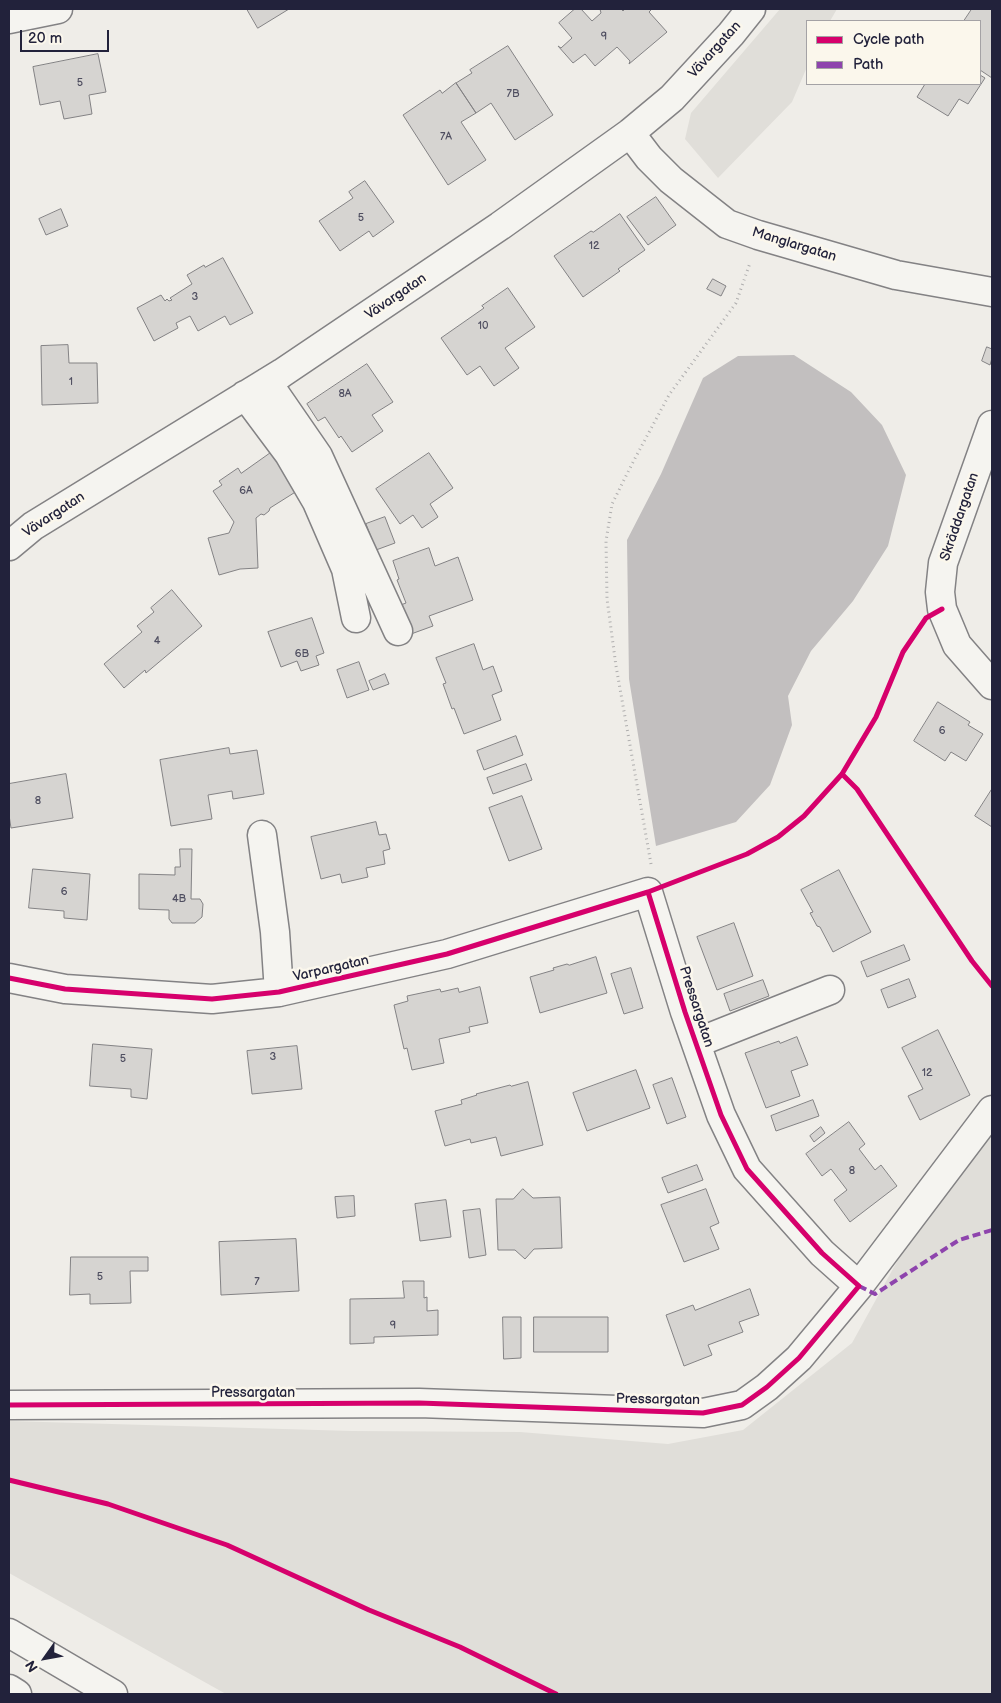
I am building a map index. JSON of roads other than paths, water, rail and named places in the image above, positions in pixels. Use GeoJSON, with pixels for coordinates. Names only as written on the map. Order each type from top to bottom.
{"type":"FeatureCollection","features":[{"type":"Feature","properties":{"kind":"main road"},"geometry":{"type":"LineString","coordinates":[[9,19],[58,9]]}},
{"type":"Feature","properties":{"kind":"main road","name":"Vävargatan"},"geometry":{"type":"LineString","coordinates":[[9,546],[33,526],[256,389],[370,315],[492,232],[630,133],[672,98],[732,34],[751,9]]}},
{"type":"Feature","properties":{"kind":"main road","name":"Manglargatan"},"geometry":{"type":"LineString","coordinates":[[630,133],[648,158],[671,180],[727,224],[758,235],[896,275],[992,292]]}},
{"type":"Feature","properties":{"kind":"main road"},"geometry":{"type":"LineString","coordinates":[[256,389],[289,454],[318,502],[346,569],[356,618]]}},
{"type":"Feature","properties":{"kind":"main road"},"geometry":{"type":"LineString","coordinates":[[256,389],[318,456],[398,631]]}},
{"type":"Feature","properties":{"kind":"main road","name":"Skräddargatan"},"geometry":{"type":"LineString","coordinates":[[992,425],[943,563],[940,592],[942,609],[957,645],[992,685]]}},
{"type":"Feature","properties":{"kind":"main road"},"geometry":{"type":"LineString","coordinates":[[262,835],[275,932],[279,992]]}},
{"type":"Feature","properties":{"kind":"main road","name":"Varpargatan"},"geometry":{"type":"LineString","coordinates":[[9,978],[65,989],[212,999],[279,992],[447,954],[648,892]]}},
{"type":"Feature","properties":{"kind":"main road","name":"Pressargatan"},"geometry":{"type":"LineString","coordinates":[[648,892],[721,1115],[747,1169],[822,1253],[859,1286]]}},
{"type":"Feature","properties":{"kind":"main road"},"geometry":{"type":"LineString","coordinates":[[696,1043],[830,990]]}},
{"type":"Feature","properties":{"kind":"main road","name":"Pressargatan"},"geometry":{"type":"LineString","coordinates":[[9,1405],[419,1403],[703,1413],[742,1405],[767,1387],[799,1358],[859,1286],[992,1110]]}},
{"type":"Feature","properties":{"kind":"main road"},"geometry":{"type":"LineString","coordinates":[[9,1633],[113,1694]]}},
{"type":"Feature","properties":{"kind":"main road"},"geometry":{"type":"LineString","coordinates":[[9,1689],[17,1694]]}}]}
